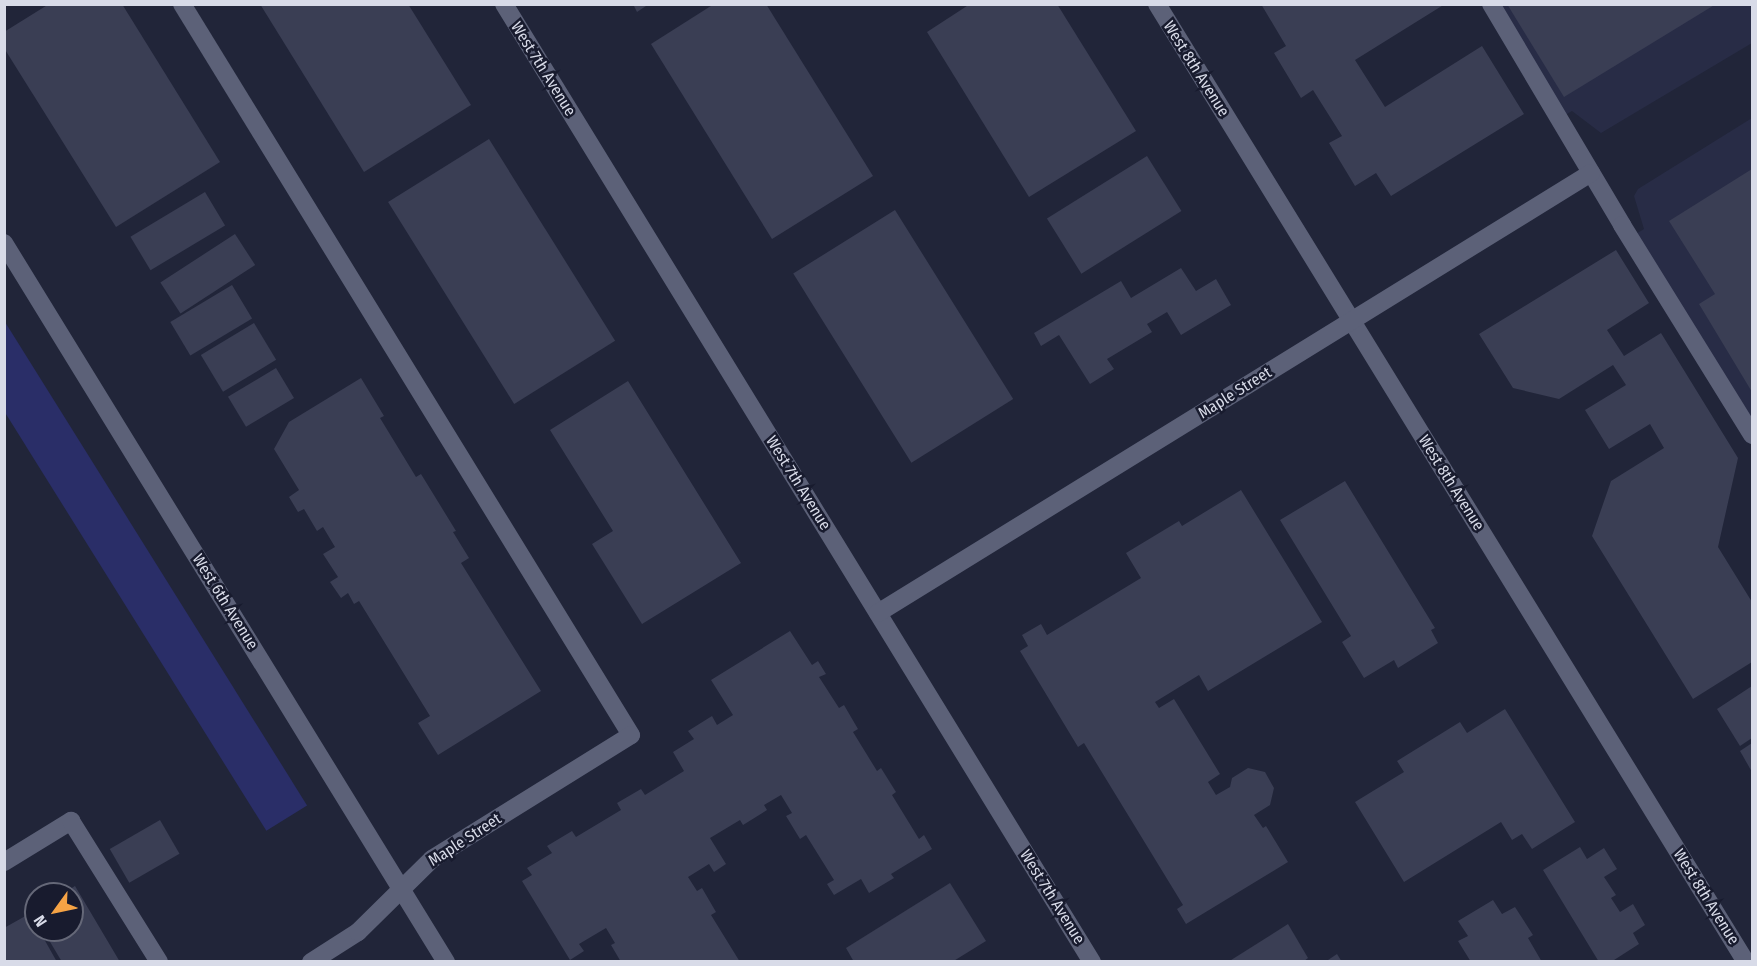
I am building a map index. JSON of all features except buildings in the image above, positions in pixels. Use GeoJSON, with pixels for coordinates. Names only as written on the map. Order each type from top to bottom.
{"type":"FeatureCollection","features":[{"type":"Feature","properties":{"kind":"street","name":"Maple Street"},"geometry":{"type":"LineString","coordinates":[[182,4],[631,735],[432,859],[358,932],[311,962]]}},
{"type":"Feature","properties":{"kind":"street","name":"West 7th Avenue"},"geometry":{"type":"LineString","coordinates":[[504,4],[1092,962]]}},
{"type":"Feature","properties":{"kind":"street","name":"West 8th Avenue"},"geometry":{"type":"LineString","coordinates":[[1156,4],[1746,962]]}},
{"type":"Feature","properties":{"kind":"street"},"geometry":{"type":"LineString","coordinates":[[1491,4],[1591,173],[1752,435]]}},
{"type":"Feature","properties":{"kind":"street","name":"Maple Street"},"geometry":{"type":"LineString","coordinates":[[878,613],[1591,173]]}},
{"type":"Feature","properties":{"kind":"street","name":"West 6th Avenue"},"geometry":{"type":"LineString","coordinates":[[4,243],[446,962]]}},
{"type":"Feature","properties":{"kind":"street"},"geometry":{"type":"LineString","coordinates":[[4,862],[71,821],[159,962]]}},
{"type":"Feature","properties":{"kind":"shaded area"},"geometry":{"type":"Polygon","coordinates":[[[1491,5],[1752,5],[1752,43],[1601,133],[1572,111],[1560,118],[1491,5]]]}},
{"type":"Feature","properties":{"kind":"shaded area"},"geometry":{"type":"Polygon","coordinates":[[[1752,118],[1752,435],[1631,237],[1644,229],[1634,196],[1638,189],[1752,118]]]}},
{"type":"Feature","properties":{"kind":"shaded area"},"geometry":{"type":"Polygon","coordinates":[[[5,322],[307,805],[266,831],[4,411],[5,322]]]}}]}
